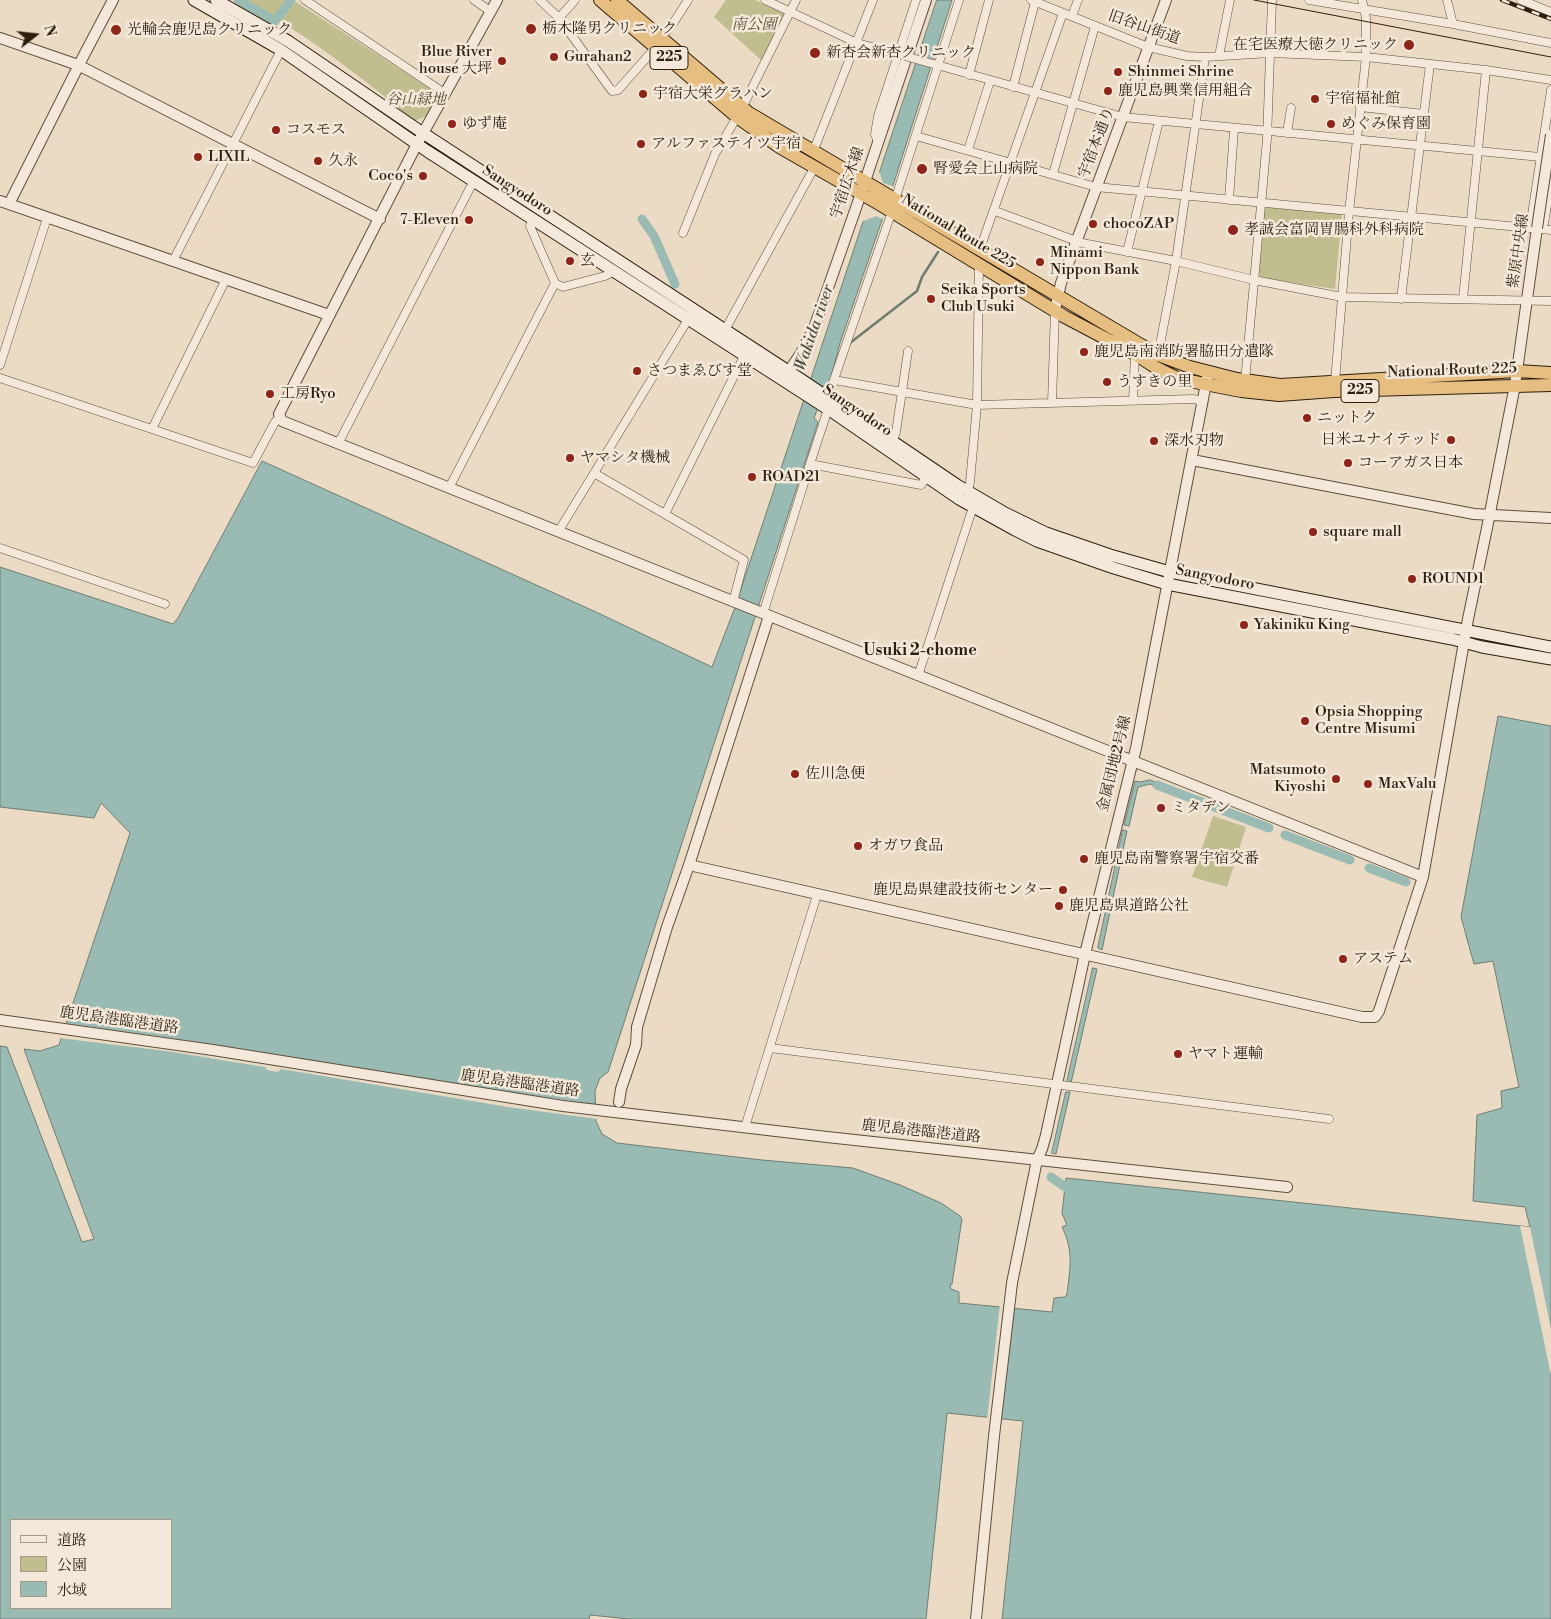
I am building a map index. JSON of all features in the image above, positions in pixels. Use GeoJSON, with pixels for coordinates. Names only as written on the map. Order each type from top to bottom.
{"type":"FeatureCollection","features":[{"type":"Feature","properties":{"kind":"highway","name":"National Route 225"},"geometry":{"type":"LineString","coordinates":[[600,0],[658,43],[781,148],[814,168],[867,190]]}},
{"type":"Feature","properties":{"kind":"highway","name":"National Route 225"},"geometry":{"type":"LineString","coordinates":[[617,0],[658,43]]}},
{"type":"Feature","properties":{"kind":"highway","name":"National Route 225"},"geometry":{"type":"LineString","coordinates":[[740,113],[813,152],[979,264],[1055,310],[1179,379],[1245,381],[1280,385],[1517,372],[1551,373]]}},
{"type":"Feature","properties":{"kind":"highway","name":"National Route 225"},"geometry":{"type":"LineString","coordinates":[[891,205],[980,249],[1158,355],[1207,379],[1241,391],[1279,395],[1551,385]]}},
{"type":"Feature","properties":{"kind":"main road","name":"Sangyodoro"},"geometry":{"type":"LineString","coordinates":[[194,0],[281,50],[417,144],[689,318],[744,356],[786,376],[802,380],[826,404],[926,477],[973,507],[1037,541],[1167,584],[1465,636],[1551,647]]}},
{"type":"Feature","properties":{"kind":"main road","name":"Sangyodoro"},"geometry":{"type":"LineString","coordinates":[[216,0],[288,41],[423,133],[725,330],[786,376],[801,392],[893,440],[968,491],[1005,513],[1046,533],[1110,555],[1170,572],[1465,636],[1482,647],[1551,659]]}},
{"type":"Feature","properties":{"kind":"street"},"geometry":{"type":"LineString","coordinates":[[113,0],[4,203],[329,316]]}},
{"type":"Feature","properties":{"kind":"street"},"geometry":{"type":"LineString","coordinates":[[305,0],[446,94]]}},
{"type":"Feature","properties":{"kind":"street"},"geometry":{"type":"LineString","coordinates":[[474,0],[490,11]]}},
{"type":"Feature","properties":{"kind":"street"},"geometry":{"type":"LineString","coordinates":[[0,378],[253,462],[274,422],[279,418],[279,414],[417,144],[497,0]]}},
{"type":"Feature","properties":{"kind":"street"},"geometry":{"type":"LineString","coordinates":[[540,0],[559,18],[612,91],[618,90],[658,43],[688,0]]}},
{"type":"Feature","properties":{"kind":"street"},"geometry":{"type":"LineString","coordinates":[[559,18],[575,0]]}},
{"type":"Feature","properties":{"kind":"street"},"geometry":{"type":"LineString","coordinates":[[765,0],[857,44],[1123,117],[1551,158]]}},
{"type":"Feature","properties":{"kind":"street"},"geometry":{"type":"LineString","coordinates":[[683,233],[715,154],[740,113],[796,0]]}},
{"type":"Feature","properties":{"kind":"street"},"geometry":{"type":"LineString","coordinates":[[813,152],[873,0]]}},
{"type":"Feature","properties":{"kind":"street"},"geometry":{"type":"LineString","coordinates":[[878,142],[875,134],[878,116],[916,0]]}},
{"type":"Feature","properties":{"kind":"street","name":"宇宿広木線"},"geometry":{"type":"LineString","coordinates":[[786,376],[814,328],[867,190],[878,142],[926,0]]}},
{"type":"Feature","properties":{"kind":"street"},"geometry":{"type":"LineString","coordinates":[[619,1102],[621,1089],[636,1045],[637,1027],[667,927],[689,865],[810,464],[826,404],[891,205],[916,136],[935,65],[959,0]]}},
{"type":"Feature","properties":{"kind":"street"},"geometry":{"type":"LineString","coordinates":[[969,75],[989,0]]}},
{"type":"Feature","properties":{"kind":"street"},"geometry":{"type":"LineString","coordinates":[[1072,16],[1078,0]]}},
{"type":"Feature","properties":{"kind":"street","name":"宇宿本通り"},"geometry":{"type":"LineString","coordinates":[[1055,310],[1061,284],[1166,0]]}},
{"type":"Feature","properties":{"kind":"street"},"geometry":{"type":"LineString","coordinates":[[1219,56],[1230,0]]}},
{"type":"Feature","properties":{"kind":"street"},"geometry":{"type":"LineString","coordinates":[[1245,381],[1267,131],[1272,0]]}},
{"type":"Feature","properties":{"kind":"street"},"geometry":{"type":"LineString","coordinates":[[1309,0],[1551,43]]}},
{"type":"Feature","properties":{"kind":"street"},"geometry":{"type":"LineString","coordinates":[[1335,382],[1349,212],[1366,57],[1366,18],[1362,0]]}},
{"type":"Feature","properties":{"kind":"street"},"geometry":{"type":"LineString","coordinates":[[1447,0],[1452,24]]}},
{"type":"Feature","properties":{"kind":"street"},"geometry":{"type":"LineString","coordinates":[[1521,0],[1551,12]]}},
{"type":"Feature","properties":{"kind":"street"},"geometry":{"type":"LineString","coordinates":[[1013,87],[1033,1]]}},
{"type":"Feature","properties":{"kind":"street","name":"旧谷山街道"},"geometry":{"type":"LineString","coordinates":[[1033,1],[1148,47],[1187,56],[1205,57],[1270,53],[1366,57],[1486,70],[1551,80]]}},
{"type":"Feature","properties":{"kind":"street"},"geometry":{"type":"LineString","coordinates":[[980,249],[1012,163],[1063,13]]}},
{"type":"Feature","properties":{"kind":"street"},"geometry":{"type":"LineString","coordinates":[[1053,174],[1095,26]]}},
{"type":"Feature","properties":{"kind":"street"},"geometry":{"type":"LineString","coordinates":[[0,38],[78,66],[380,219]]}},
{"type":"Feature","properties":{"kind":"street"},"geometry":{"type":"LineString","coordinates":[[173,261],[281,50]]}},
{"type":"Feature","properties":{"kind":"street"},"geometry":{"type":"LineString","coordinates":[[1158,355],[1176,261],[1205,57]]}},
{"type":"Feature","properties":{"kind":"street"},"geometry":{"type":"LineString","coordinates":[[1400,299],[1430,64]]}},
{"type":"Feature","properties":{"kind":"street"},"geometry":{"type":"LineString","coordinates":[[1463,299],[1486,70]]}},
{"type":"Feature","properties":{"kind":"street"},"geometry":{"type":"LineString","coordinates":[[968,150],[990,80]]}},
{"type":"Feature","properties":{"kind":"street"},"geometry":{"type":"LineString","coordinates":[[1537,228],[1531,221],[1551,90]]}},
{"type":"Feature","properties":{"kind":"street"},"geometry":{"type":"LineString","coordinates":[[1360,107],[1424,114]]}},
{"type":"Feature","properties":{"kind":"street"},"geometry":{"type":"LineString","coordinates":[[1287,133],[1291,108]]}},
{"type":"Feature","properties":{"kind":"street"},"geometry":{"type":"LineString","coordinates":[[1127,252],[1159,121]]}},
{"type":"Feature","properties":{"kind":"street"},"geometry":{"type":"LineString","coordinates":[[1229,200],[1234,129]]}},
{"type":"Feature","properties":{"kind":"street","name":"紫原中央線"},"geometry":{"type":"LineString","coordinates":[[1085,954],[1362,1017],[1374,1017],[1379,1011],[1423,877],[1465,636],[1515,386],[1551,135]]}},
{"type":"Feature","properties":{"kind":"street"},"geometry":{"type":"LineString","coordinates":[[916,136],[1096,187],[1551,230]]}},
{"type":"Feature","properties":{"kind":"street"},"geometry":{"type":"LineString","coordinates":[[725,330],[814,168]]}},
{"type":"Feature","properties":{"kind":"street"},"geometry":{"type":"LineString","coordinates":[[338,444],[470,188],[476,181]]}},
{"type":"Feature","properties":{"kind":"street"},"geometry":{"type":"LineString","coordinates":[[1537,228],[1544,223],[1551,182]]}},
{"type":"Feature","properties":{"kind":"street"},"geometry":{"type":"LineString","coordinates":[[995,211],[1077,242],[1176,261],[1254,280],[1342,297],[1551,301]]}},
{"type":"Feature","properties":{"kind":"street"},"geometry":{"type":"LineString","coordinates":[[0,365],[47,218]]}},
{"type":"Feature","properties":{"kind":"street"},"geometry":{"type":"LineString","coordinates":[[532,219],[530,226],[555,283],[563,287],[608,275],[614,271]]}},
{"type":"Feature","properties":{"kind":"street"},"geometry":{"type":"LineString","coordinates":[[968,491],[977,405],[979,264]]}},
{"type":"Feature","properties":{"kind":"street"},"geometry":{"type":"LineString","coordinates":[[152,429],[226,279]]}},
{"type":"Feature","properties":{"kind":"street"},"geometry":{"type":"LineString","coordinates":[[449,488],[555,283]]}},
{"type":"Feature","properties":{"kind":"street"},"geometry":{"type":"LineString","coordinates":[[1052,403],[1055,310]]}},
{"type":"Feature","properties":{"kind":"street"},"geometry":{"type":"LineString","coordinates":[[558,532],[689,318]]}},
{"type":"Feature","properties":{"kind":"street"},"geometry":{"type":"LineString","coordinates":[[893,440],[896,432],[908,351]]}},
{"type":"Feature","properties":{"kind":"street"},"geometry":{"type":"LineString","coordinates":[[1134,401],[1135,354]]}},
{"type":"Feature","properties":{"kind":"street"},"geometry":{"type":"LineString","coordinates":[[665,514],[744,356]]}},
{"type":"Feature","properties":{"kind":"street","name":"金属団地2号線"},"geometry":{"type":"LineString","coordinates":[[976,1619],[994,1436],[1011,1293],[1037,1160],[1042,1149],[1058,1085],[1085,954],[1136,748],[1207,379]]}},
{"type":"Feature","properties":{"kind":"street"},"geometry":{"type":"LineString","coordinates":[[834,380],[977,405],[1203,400]]}},
{"type":"Feature","properties":{"kind":"street"},"geometry":{"type":"LineString","coordinates":[[279,418],[285,423],[1423,877]]}},
{"type":"Feature","properties":{"kind":"street"},"geometry":{"type":"LineString","coordinates":[[1192,460],[1464,512],[1551,518]]}},
{"type":"Feature","properties":{"kind":"street"},"geometry":{"type":"LineString","coordinates":[[810,464],[921,485],[926,477]]}},
{"type":"Feature","properties":{"kind":"street"},"geometry":{"type":"LineString","coordinates":[[594,473],[744,560],[734,602]]}},
{"type":"Feature","properties":{"kind":"street"},"geometry":{"type":"LineString","coordinates":[[918,676],[973,507]]}},
{"type":"Feature","properties":{"kind":"street"},"geometry":{"type":"LineString","coordinates":[[0,548],[165,604]]}},
{"type":"Feature","properties":{"kind":"street"},"geometry":{"type":"LineString","coordinates":[[689,865],[1085,954]]}},
{"type":"Feature","properties":{"kind":"street"},"geometry":{"type":"LineString","coordinates":[[745,1127],[817,895]]}},
{"type":"Feature","properties":{"kind":"street","name":"鹿児島港臨港道路"},"geometry":{"type":"LineString","coordinates":[[0,1020],[203,1048],[507,1098],[627,1114],[1286,1187]]}},
{"type":"Feature","properties":{"kind":"street"},"geometry":{"type":"LineString","coordinates":[[770,1048],[1329,1118]]}},
{"type":"Feature","properties":{"kind":"green space","name":"谷山緑地"},"geometry":{"type":"Polygon","coordinates":[[[246,0],[293,0],[438,94],[429,115],[414,121],[333,57],[290,27],[246,0]]]}},
{"type":"Feature","properties":{"kind":"green space","name":"南公園"},"geometry":{"type":"Polygon","coordinates":[[[726,0],[755,0],[785,14],[762,61],[714,17],[726,0]]]}},
{"type":"Feature","properties":{"kind":"green space"},"geometry":{"type":"Polygon","coordinates":[[[1267,207],[1342,213],[1335,289],[1261,278],[1259,274],[1264,210],[1267,207]]]}},
{"type":"Feature","properties":{"kind":"green space"},"geometry":{"type":"Polygon","coordinates":[[[1213,816],[1246,827],[1227,887],[1192,877],[1213,816]]]}},
{"type":"Feature","properties":{"kind":"water"},"geometry":{"type":"Polygon","coordinates":[[[937,0],[952,0],[882,220],[840,343],[830,381],[827,383],[814,418],[818,422],[608,1072],[600,1078],[595,1091],[596,1121],[602,1134],[617,1143],[762,1160],[853,1168],[900,1185],[941,1203],[962,1219],[952,1284],[950,1285],[951,1289],[959,1292],[959,1303],[1052,1312],[1054,1298],[1065,1297],[1067,1294],[1070,1260],[1070,1252],[1062,1227],[1067,1225],[1062,1213],[1066,1178],[1530,1227],[1525,1207],[1473,1201],[1477,1115],[1502,1108],[1501,1091],[1519,1087],[1493,961],[1474,964],[1461,917],[1498,716],[1551,726],[1551,1619],[1002,1619],[1023,1421],[947,1413],[926,1619],[629,1619],[590,1615],[589,1619],[0,1619],[0,1046],[7,1047],[82,1242],[94,1239],[24,1049],[40,1051],[59,1045],[130,833],[101,803],[94,818],[0,807],[0,567],[173,624],[178,618],[262,461],[596,612],[712,667],[734,610],[937,0]]]}},
{"type":"Feature","properties":{"kind":"water"},"geometry":{"type":"Polygon","coordinates":[[[1150,780],[1168,787],[1167,791],[1150,784],[1138,787],[1129,826],[1124,825],[1135,781],[1150,780]]]}},
{"type":"Feature","properties":{"kind":"water"},"geometry":{"type":"Polygon","coordinates":[[[1123,830],[1127,831],[1102,950],[1098,948],[1123,830]]]}},
{"type":"Feature","properties":{"kind":"water"},"geometry":{"type":"Polygon","coordinates":[[[1093,968],[1097,969],[1071,1083],[1067,1082],[1093,968]]]}},
{"type":"Feature","properties":{"kind":"water"},"geometry":{"type":"Polygon","coordinates":[[[1066,1092],[1070,1092],[1056,1154],[1052,1153],[1066,1092]]]}},
{"type":"Feature","properties":{"kind":"pier"},"geometry":{"type":"Polygon","coordinates":[[[879,171],[883,183],[895,187],[892,196],[883,219],[876,216],[861,222],[879,171]]]}},
{"type":"Feature","properties":{"kind":"pier"},"geometry":{"type":"Polygon","coordinates":[[[64,1023],[185,1040],[598,1105],[598,1119],[508,1107],[281,1069],[278,1072],[267,1070],[265,1067],[166,1051],[59,1038],[64,1023]]]}},
{"type":"Feature","properties":{"kind":"pier"},"geometry":{"type":"Polygon","coordinates":[[[1520,1226],[1530,1227],[1551,1329],[1551,1375],[1520,1226]]]}},
{"type":"Feature","properties":{"kind":"pier"},"geometry":{"type":"Polygon","coordinates":[[[1000,1304],[1014,1305],[1001,1421],[987,1420],[1000,1304]]]}},
{"type":"Feature","properties":{"kind":"waterway"},"geometry":{"type":"LineString","coordinates":[[238,0],[275,21],[291,0]]}},
{"type":"Feature","properties":{"kind":"waterway"},"geometry":{"type":"LineString","coordinates":[[642,219],[654,236],[675,284]]}},
{"type":"Feature","properties":{"kind":"waterway"},"geometry":{"type":"LineString","coordinates":[[850,343],[917,291],[922,277],[938,252]]}},
{"type":"Feature","properties":{"kind":"waterway"},"geometry":{"type":"LineString","coordinates":[[1157,785],[1269,828]]}},
{"type":"Feature","properties":{"kind":"waterway"},"geometry":{"type":"LineString","coordinates":[[1285,835],[1350,860]]}},
{"type":"Feature","properties":{"kind":"waterway"},"geometry":{"type":"LineString","coordinates":[[1369,868],[1406,882]]}},
{"type":"Feature","properties":{"kind":"waterway"},"geometry":{"type":"LineString","coordinates":[[1051,1177],[1065,1187]]}},
{"type":"Feature","properties":{"kind":"tram line"},"geometry":{"type":"LineString","coordinates":[[1254,0],[1551,57]]}},
{"type":"Feature","properties":{"kind":"railway"},"geometry":{"type":"LineString","coordinates":[[1502,0],[1551,19]]}},
{"type":"Feature","properties":{"kind":"place","name":"栃木隆男クリニック"},"geometry":{"type":"Point","coordinates":[531,29]}},
{"type":"Feature","properties":{"kind":"place","name":"光輪会鹿児島クリニック"},"geometry":{"type":"Point","coordinates":[116,30]}},
{"type":"Feature","properties":{"kind":"place","name":"在宅医療大徳クリニック"},"geometry":{"type":"Point","coordinates":[1409,45]}},
{"type":"Feature","properties":{"kind":"place","name":"新杏会新杏クリニック"},"geometry":{"type":"Point","coordinates":[815,53]}},
{"type":"Feature","properties":{"kind":"place","name":"Gurahan2"},"geometry":{"type":"Point","coordinates":[554,57]}},
{"type":"Feature","properties":{"kind":"place","name":"Blue River house 大坪"},"geometry":{"type":"Point","coordinates":[502,61]}},
{"type":"Feature","properties":{"kind":"place","name":"Shinmei Shrine"},"geometry":{"type":"Point","coordinates":[1118,72]}},
{"type":"Feature","properties":{"kind":"place","name":"鹿児島興業信用組合"},"geometry":{"type":"Point","coordinates":[1108,91]}},
{"type":"Feature","properties":{"kind":"place","name":"宇宿大栄グラハン"},"geometry":{"type":"Point","coordinates":[643,94]}},
{"type":"Feature","properties":{"kind":"place","name":"宇宿福祉館"},"geometry":{"type":"Point","coordinates":[1315,99]}},
{"type":"Feature","properties":{"kind":"place","name":"ゆず庵"},"geometry":{"type":"Point","coordinates":[452,124]}},
{"type":"Feature","properties":{"kind":"place","name":"めぐみ保育園"},"geometry":{"type":"Point","coordinates":[1331,124]}},
{"type":"Feature","properties":{"kind":"place","name":"コスモス"},"geometry":{"type":"Point","coordinates":[276,130]}},
{"type":"Feature","properties":{"kind":"place","name":"アルファステイツ宇宿"},"geometry":{"type":"Point","coordinates":[641,144]}},
{"type":"Feature","properties":{"kind":"place","name":"LIXIL"},"geometry":{"type":"Point","coordinates":[198,157]}},
{"type":"Feature","properties":{"kind":"place","name":"久永"},"geometry":{"type":"Point","coordinates":[318,161]}},
{"type":"Feature","properties":{"kind":"place","name":"腎愛会上山病院"},"geometry":{"type":"Point","coordinates":[922,169]}},
{"type":"Feature","properties":{"kind":"place","name":"Coco's"},"geometry":{"type":"Point","coordinates":[423,176]}},
{"type":"Feature","properties":{"kind":"place","name":"7-Eleven"},"geometry":{"type":"Point","coordinates":[469,220]}},
{"type":"Feature","properties":{"kind":"place","name":"chocoZAP"},"geometry":{"type":"Point","coordinates":[1093,224]}},
{"type":"Feature","properties":{"kind":"place","name":"孝誠会富岡胃腸科外科病院"},"geometry":{"type":"Point","coordinates":[1233,230]}},
{"type":"Feature","properties":{"kind":"place","name":"玄"},"geometry":{"type":"Point","coordinates":[570,261]}},
{"type":"Feature","properties":{"kind":"place","name":"Minami Nippon Bank"},"geometry":{"type":"Point","coordinates":[1040,262]}},
{"type":"Feature","properties":{"kind":"place","name":"Seika Sports Club Usuki"},"geometry":{"type":"Point","coordinates":[931,299]}},
{"type":"Feature","properties":{"kind":"place","name":"鹿児島南消防署脇田分遣隊"},"geometry":{"type":"Point","coordinates":[1084,352]}},
{"type":"Feature","properties":{"kind":"place","name":"さつまゑびす堂"},"geometry":{"type":"Point","coordinates":[637,371]}},
{"type":"Feature","properties":{"kind":"place","name":"うすきの里"},"geometry":{"type":"Point","coordinates":[1107,382]}},
{"type":"Feature","properties":{"kind":"place","name":"工房Ryo"},"geometry":{"type":"Point","coordinates":[270,394]}},
{"type":"Feature","properties":{"kind":"place","name":"ニットク"},"geometry":{"type":"Point","coordinates":[1307,418]}},
{"type":"Feature","properties":{"kind":"place","name":"日米ユナイテッド"},"geometry":{"type":"Point","coordinates":[1451,440]}},
{"type":"Feature","properties":{"kind":"place","name":"深水刃物"},"geometry":{"type":"Point","coordinates":[1154,441]}},
{"type":"Feature","properties":{"kind":"place","name":"ヤマシタ機械"},"geometry":{"type":"Point","coordinates":[570,458]}},
{"type":"Feature","properties":{"kind":"place","name":"コーアガス日本"},"geometry":{"type":"Point","coordinates":[1348,463]}},
{"type":"Feature","properties":{"kind":"place","name":"ROAD21"},"geometry":{"type":"Point","coordinates":[752,477]}},
{"type":"Feature","properties":{"kind":"place","name":"square mall"},"geometry":{"type":"Point","coordinates":[1313,532]}},
{"type":"Feature","properties":{"kind":"place","name":"ROUND1"},"geometry":{"type":"Point","coordinates":[1412,579]}},
{"type":"Feature","properties":{"kind":"place","name":"Yakiniku King"},"geometry":{"type":"Point","coordinates":[1244,625]}},
{"type":"Feature","properties":{"kind":"place","name":"Opsia Shopping Centre Misumi"},"geometry":{"type":"Point","coordinates":[1305,721]}},
{"type":"Feature","properties":{"kind":"place","name":"佐川急便"},"geometry":{"type":"Point","coordinates":[795,774]}},
{"type":"Feature","properties":{"kind":"place","name":"Matsumoto Kiyoshi"},"geometry":{"type":"Point","coordinates":[1336,779]}},
{"type":"Feature","properties":{"kind":"place","name":"MaxValu"},"geometry":{"type":"Point","coordinates":[1368,784]}},
{"type":"Feature","properties":{"kind":"place","name":"ミタデン"},"geometry":{"type":"Point","coordinates":[1161,808]}},
{"type":"Feature","properties":{"kind":"place","name":"オガワ食品"},"geometry":{"type":"Point","coordinates":[858,846]}},
{"type":"Feature","properties":{"kind":"place","name":"鹿児島南警察署宇宿交番"},"geometry":{"type":"Point","coordinates":[1084,859]}},
{"type":"Feature","properties":{"kind":"place","name":"鹿児島県建設技術センター"},"geometry":{"type":"Point","coordinates":[1063,890]}},
{"type":"Feature","properties":{"kind":"place","name":"鹿児島県道路公社"},"geometry":{"type":"Point","coordinates":[1059,906]}},
{"type":"Feature","properties":{"kind":"place","name":"アステム"},"geometry":{"type":"Point","coordinates":[1343,959]}},
{"type":"Feature","properties":{"kind":"place","name":"ヤマト運輸"},"geometry":{"type":"Point","coordinates":[1178,1054]}},
{"type":"Feature","properties":{"kind":"district","name":"Usuki 2-chome"},"geometry":{"type":"Point","coordinates":[920,651]}},
{"type":"Feature","properties":{"kind":"water label","name":"Wakida river"},"geometry":{"type":"Point","coordinates":[815,328]}}]}
